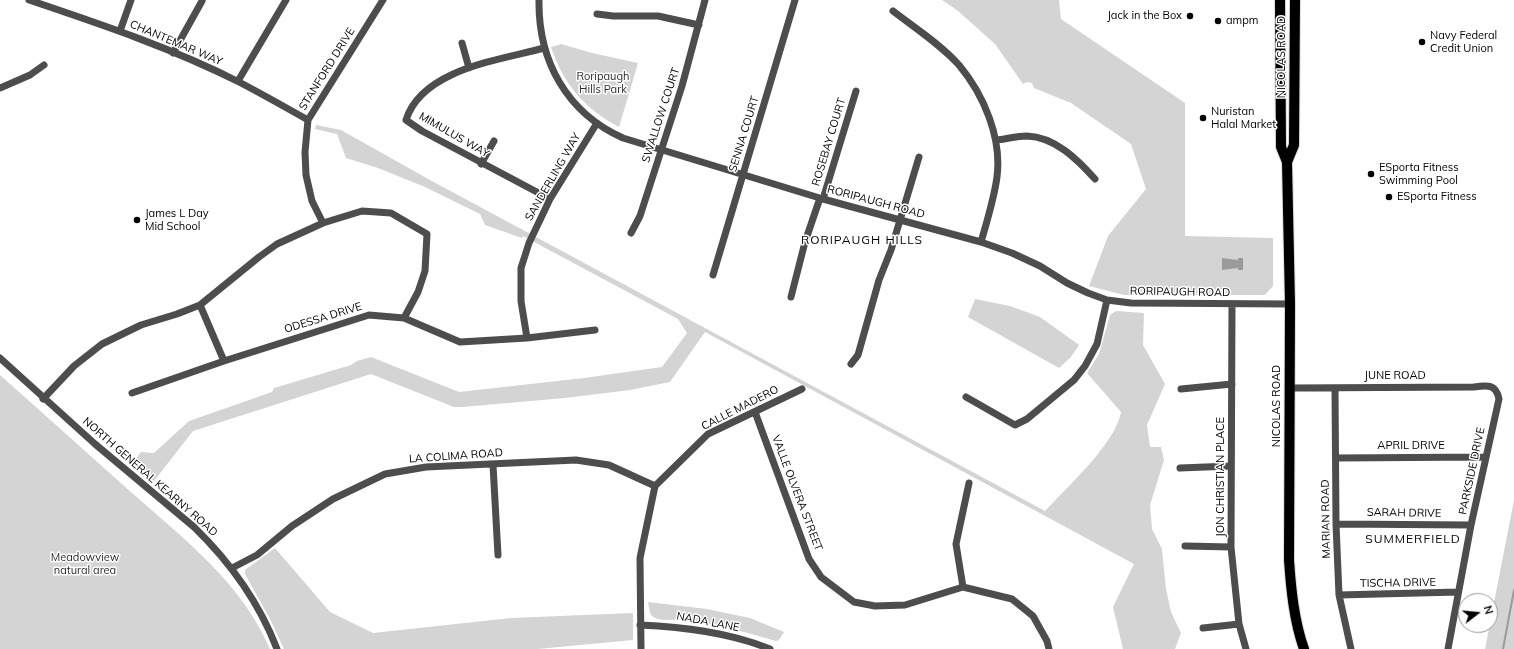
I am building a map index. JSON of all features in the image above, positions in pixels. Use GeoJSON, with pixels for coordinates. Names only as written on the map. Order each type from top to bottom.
{"type":"FeatureCollection","features":[{"type":"Feature","properties":{"kind":"main road","name":"NICOLAS ROAD"},"geometry":{"type":"LineString","coordinates":[[1280,0],[1281,147],[1287,162],[1290,304],[1289,560],[1292,594],[1304,649]]}},
{"type":"Feature","properties":{"kind":"main road","name":"NICOLAS ROAD"},"geometry":{"type":"LineString","coordinates":[[1287,162],[1294,145],[1295,0]]}},
{"type":"Feature","properties":{"kind":"street","name":"CHANTEMAR WAY"},"geometry":{"type":"LineString","coordinates":[[29,0],[120,31],[173,53],[238,81],[308,120]]}},
{"type":"Feature","properties":{"kind":"street"},"geometry":{"type":"LineString","coordinates":[[120,31],[131,0]]}},
{"type":"Feature","properties":{"kind":"street"},"geometry":{"type":"LineString","coordinates":[[238,81],[286,0]]}},
{"type":"Feature","properties":{"kind":"street","name":"STANFORD DRIVE"},"geometry":{"type":"LineString","coordinates":[[323,223],[312,201],[306,175],[305,152],[308,120],[383,0]]}},
{"type":"Feature","properties":{"kind":"street","name":"RORIPAUGH ROAD"},"geometry":{"type":"LineString","coordinates":[[539,0],[539,16],[544,48],[549,64],[562,89],[571,100],[597,123],[623,138],[900,221],[981,242],[1012,253],[1040,266],[1067,283],[1107,300],[1131,303],[1290,304]]}},
{"type":"Feature","properties":{"kind":"street","name":"SWALLOW COURT"},"geometry":{"type":"LineString","coordinates":[[631,233],[640,216],[682,86],[705,0]]}},
{"type":"Feature","properties":{"kind":"street","name":"SENNA COURT"},"geometry":{"type":"LineString","coordinates":[[713,275],[795,0]]}},
{"type":"Feature","properties":{"kind":"street"},"geometry":{"type":"LineString","coordinates":[[173,53],[202,1]]}},
{"type":"Feature","properties":{"kind":"street"},"geometry":{"type":"LineString","coordinates":[[893,11],[921,32],[957,64],[971,80],[981,99],[996,140],[998,159],[997,177],[981,242]]}},
{"type":"Feature","properties":{"kind":"street"},"geometry":{"type":"LineString","coordinates":[[597,14],[613,16],[658,16],[699,25]]}},
{"type":"Feature","properties":{"kind":"street"},"geometry":{"type":"LineString","coordinates":[[462,44],[469,68]]}},
{"type":"Feature","properties":{"kind":"street","name":"MIMULUS WAY"},"geometry":{"type":"LineString","coordinates":[[544,48],[469,68],[438,81],[419,99],[409,112],[406,120],[422,132],[550,199]]}},
{"type":"Feature","properties":{"kind":"street"},"geometry":{"type":"LineString","coordinates":[[0,88],[30,75],[44,65]]}},
{"type":"Feature","properties":{"kind":"street","name":"ROSEBAY COURT"},"geometry":{"type":"LineString","coordinates":[[790,297],[805,242],[856,92]]}},
{"type":"Feature","properties":{"kind":"street","name":"SANDERLING WAY"},"geometry":{"type":"LineString","coordinates":[[527,338],[521,301],[521,268],[531,237],[550,199],[597,123]]}},
{"type":"Feature","properties":{"kind":"street"},"geometry":{"type":"LineString","coordinates":[[996,140],[1027,136],[1046,140],[1077,158],[1095,179]]}},
{"type":"Feature","properties":{"kind":"street"},"geometry":{"type":"LineString","coordinates":[[481,164],[494,141]]}},
{"type":"Feature","properties":{"kind":"street"},"geometry":{"type":"LineString","coordinates":[[851,364],[858,355],[879,280],[920,158]]}},
{"type":"Feature","properties":{"kind":"street"},"geometry":{"type":"LineString","coordinates":[[43,399],[74,366],[102,344],[141,326],[200,305],[277,244],[323,223],[362,211],[391,213],[427,234],[425,271],[418,292],[404,318]]}},
{"type":"Feature","properties":{"kind":"street"},"geometry":{"type":"LineString","coordinates":[[966,397],[1015,425],[1027,420],[1074,380],[1085,366],[1097,344],[1107,300]]}},
{"type":"Feature","properties":{"kind":"street","name":"JON CHRISTIAN PLACE"},"geometry":{"type":"LineString","coordinates":[[1232,304],[1231,547],[1239,624],[1246,649]]}},
{"type":"Feature","properties":{"kind":"street"},"geometry":{"type":"LineString","coordinates":[[200,305],[224,361]]}},
{"type":"Feature","properties":{"kind":"street","name":"ODESSA DRIVE"},"geometry":{"type":"LineString","coordinates":[[132,394],[224,361],[369,315],[404,318],[460,342],[527,338],[595,330]]}},
{"type":"Feature","properties":{"kind":"street","name":"NORTH GENERAL KEARNY ROAD"},"geometry":{"type":"LineString","coordinates":[[0,358],[43,399],[194,527],[216,549],[232,568],[258,607],[277,649]]}},
{"type":"Feature","properties":{"kind":"street"},"geometry":{"type":"LineString","coordinates":[[1181,388],[1232,384]]}},
{"type":"Feature","properties":{"kind":"street","name":"JUNE ROAD"},"geometry":{"type":"LineString","coordinates":[[1290,388],[1474,387],[1488,384],[1495,388],[1498,392]]}},
{"type":"Feature","properties":{"kind":"street","name":"MARIAN ROAD"},"geometry":{"type":"LineString","coordinates":[[1335,388],[1336,524],[1339,595],[1351,649]]}},
{"type":"Feature","properties":{"kind":"street","name":"CALLE MADERO"},"geometry":{"type":"LineString","coordinates":[[655,486],[708,434],[802,389]]}},
{"type":"Feature","properties":{"kind":"street","name":"PARKSIDE DRIVE"},"geometry":{"type":"LineString","coordinates":[[1448,649],[1458,592],[1499,399],[1498,392]]}},
{"type":"Feature","properties":{"kind":"street","name":"VALLE OLVERA STREET"},"geometry":{"type":"LineString","coordinates":[[755,412],[809,559],[821,577],[835,590],[854,602],[875,606],[905,605],[963,587]]}},
{"type":"Feature","properties":{"kind":"street","name":"APRIL DRIVE"},"geometry":{"type":"LineString","coordinates":[[1336,458],[1486,457]]}},
{"type":"Feature","properties":{"kind":"street","name":"LA COLIMA ROAD"},"geometry":{"type":"LineString","coordinates":[[232,568],[257,555],[292,526],[334,499],[385,474],[426,467],[576,460],[609,465],[655,486]]}},
{"type":"Feature","properties":{"kind":"street"},"geometry":{"type":"LineString","coordinates":[[493,465],[498,555]]}},
{"type":"Feature","properties":{"kind":"street"},"geometry":{"type":"LineString","coordinates":[[1180,468],[1231,466]]}},
{"type":"Feature","properties":{"kind":"street"},"geometry":{"type":"LineString","coordinates":[[969,483],[956,544],[963,587],[1012,599],[1033,616],[1047,641],[1049,649]]}},
{"type":"Feature","properties":{"kind":"street"},"geometry":{"type":"LineString","coordinates":[[641,649],[640,558],[655,486]]}},
{"type":"Feature","properties":{"kind":"street","name":"SARAH DRIVE"},"geometry":{"type":"LineString","coordinates":[[1336,524],[1472,525]]}},
{"type":"Feature","properties":{"kind":"street"},"geometry":{"type":"LineString","coordinates":[[1185,546],[1231,547]]}},
{"type":"Feature","properties":{"kind":"street","name":"TISCHA DRIVE"},"geometry":{"type":"LineString","coordinates":[[1339,595],[1458,592]]}},
{"type":"Feature","properties":{"kind":"street"},"geometry":{"type":"LineString","coordinates":[[1202,628],[1239,624]]}},
{"type":"Feature","properties":{"kind":"street","name":"NADA LANE"},"geometry":{"type":"LineString","coordinates":[[640,625],[674,626],[758,644],[770,649]]}},
{"type":"Feature","properties":{"kind":"green space"},"geometry":{"type":"Polygon","coordinates":[[[942,0],[1059,0],[1061,19],[1185,103],[1185,236],[1273,238],[1273,286],[1265,295],[1124,295],[1089,286],[1108,236],[1146,189],[1131,144],[1071,103],[1034,88],[1032,83],[1027,82],[1023,84],[995,44],[958,11],[942,0]]]}},
{"type":"Feature","properties":{"kind":"green space","name":"Roripaugh Hills Park"},"geometry":{"type":"Polygon","coordinates":[[[561,44],[592,53],[638,63],[619,127],[586,104],[569,84],[562,73],[551,47],[561,44]]]}},
{"type":"Feature","properties":{"kind":"green space"},"geometry":{"type":"Polygon","coordinates":[[[316,125],[341,130],[430,180],[1045,511],[1101,451],[1117,424],[1121,412],[1087,373],[1099,354],[1110,315],[1116,311],[1144,313],[1143,345],[1165,384],[1147,425],[1150,447],[1161,447],[1164,460],[1150,505],[1152,529],[1162,549],[1166,589],[1171,612],[1181,633],[1175,649],[1123,649],[1113,607],[1134,564],[705,332],[670,382],[630,390],[565,398],[454,407],[371,374],[193,431],[154,481],[132,464],[141,452],[154,453],[189,421],[272,392],[274,388],[351,365],[357,361],[371,357],[459,392],[584,378],[662,367],[687,333],[678,319],[523,236],[522,238],[485,225],[480,214],[425,187],[378,168],[346,158],[337,134],[315,129],[316,125]]]}},
{"type":"Feature","properties":{"kind":"green space"},"geometry":{"type":"Polygon","coordinates":[[[975,299],[1010,306],[1040,317],[1079,345],[1071,357],[1059,368],[968,317],[975,299]]]}},
{"type":"Feature","properties":{"kind":"green space","name":"Meadowview natural area"},"geometry":{"type":"Polygon","coordinates":[[[0,375],[210,563],[244,603],[258,625],[270,649],[0,649],[0,375]]]}},
{"type":"Feature","properties":{"kind":"green space"},"geometry":{"type":"Polygon","coordinates":[[[1514,500],[1514,649],[1485,649],[1488,633],[1498,633],[1498,593],[1496,593],[1514,500]]]}},
{"type":"Feature","properties":{"kind":"green space"},"geometry":{"type":"Polygon","coordinates":[[[275,548],[330,612],[373,633],[511,618],[633,613],[633,640],[538,649],[284,649],[271,621],[245,574],[245,570],[275,548]]]}},
{"type":"Feature","properties":{"kind":"green space"},"geometry":{"type":"Polygon","coordinates":[[[648,602],[707,609],[750,618],[784,632],[779,640],[776,641],[742,631],[707,624],[684,620],[660,619],[652,616],[648,602]]]}},
{"type":"Feature","properties":{"kind":"shaded area"},"geometry":{"type":"Polygon","coordinates":[[[1222,258],[1238,260],[1238,258],[1243,258],[1243,270],[1238,270],[1238,268],[1222,270],[1222,258]]]}},
{"type":"Feature","properties":{"kind":"waterway"},"geometry":{"type":"LineString","coordinates":[[1503,649],[1514,590]]}},
{"type":"Feature","properties":{"kind":"place","name":"Jack in the Box"},"geometry":{"type":"Point","coordinates":[1190,16]}},
{"type":"Feature","properties":{"kind":"place","name":"ampm"},"geometry":{"type":"Point","coordinates":[1218,21]}},
{"type":"Feature","properties":{"kind":"place","name":"Navy Federal Credit Union"},"geometry":{"type":"Point","coordinates":[1422,42]}},
{"type":"Feature","properties":{"kind":"place","name":"Nuristan Halal Market"},"geometry":{"type":"Point","coordinates":[1203,118]}},
{"type":"Feature","properties":{"kind":"place","name":"ESporta Fitness Swimming Pool"},"geometry":{"type":"Point","coordinates":[1371,174]}},
{"type":"Feature","properties":{"kind":"place","name":"ESporta Fitness"},"geometry":{"type":"Point","coordinates":[1389,197]}},
{"type":"Feature","properties":{"kind":"place","name":"James L Day Mid School"},"geometry":{"type":"Point","coordinates":[137,220]}},
{"type":"Feature","properties":{"kind":"district","name":"RORIPAUGH HILLS"},"geometry":{"type":"Point","coordinates":[862,240]}},
{"type":"Feature","properties":{"kind":"district","name":"SUMMERFIELD"},"geometry":{"type":"Point","coordinates":[1413,539]}}]}
